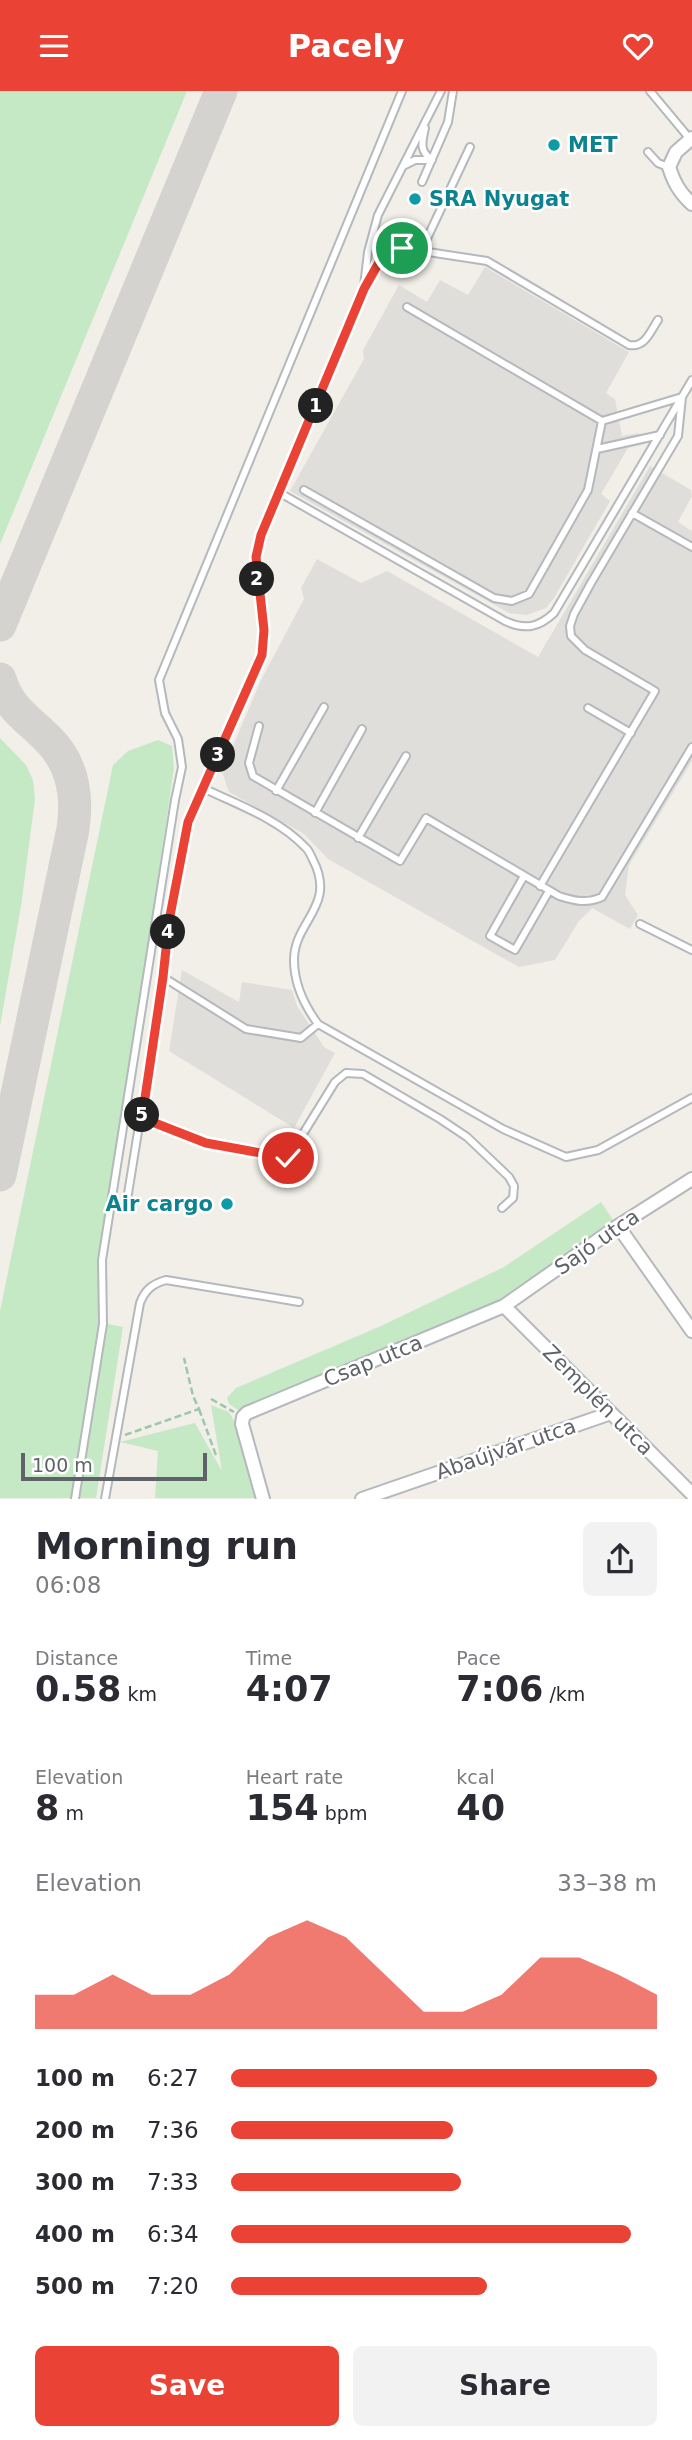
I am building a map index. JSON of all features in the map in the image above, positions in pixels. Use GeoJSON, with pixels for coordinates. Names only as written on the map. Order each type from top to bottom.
{"type":"FeatureCollection","features":[{"type":"Feature","properties":{"kind":"street"},"geometry":{"type":"LineString","coordinates":[[691,139],[676,152],[669,167],[674,182],[692,204]]}},
{"type":"Feature","properties":{"kind":"street","name":"Sajó utca"},"geometry":{"type":"LineString","coordinates":[[504,1307],[618,1226],[692,1179]]}},
{"type":"Feature","properties":{"kind":"street"},"geometry":{"type":"LineString","coordinates":[[618,1226],[692,1331]]}},
{"type":"Feature","properties":{"kind":"street","name":"Zemplén utca"},"geometry":{"type":"LineString","coordinates":[[504,1307],[692,1494]]}},
{"type":"Feature","properties":{"kind":"street","name":"Csap utca"},"geometry":{"type":"LineString","coordinates":[[243,1417],[247,1413],[504,1307]]}},
{"type":"Feature","properties":{"kind":"street","name":"Abaújvár utca"},"geometry":{"type":"LineString","coordinates":[[362,1499],[611,1413]]}},
{"type":"Feature","properties":{"kind":"street"},"geometry":{"type":"LineString","coordinates":[[243,1417],[242,1424],[263,1499]]}},
{"type":"Feature","properties":{"kind":"lane"},"geometry":{"type":"LineString","coordinates":[[75,1499],[103,1324],[102,1260],[182,767],[178,739],[165,713],[159,680],[402,91]]}},
{"type":"Feature","properties":{"kind":"lane"},"geometry":{"type":"LineString","coordinates":[[364,289],[378,215],[441,91]]}},
{"type":"Feature","properties":{"kind":"lane"},"geometry":{"type":"LineString","coordinates":[[422,183],[449,122],[453,91]]}},
{"type":"Feature","properties":{"kind":"lane"},"geometry":{"type":"LineString","coordinates":[[650,91],[691,139]]}},
{"type":"Feature","properties":{"kind":"lane"},"geometry":{"type":"LineString","coordinates":[[426,119],[422,147],[432,160]]}},
{"type":"Feature","properties":{"kind":"lane"},"geometry":{"type":"LineString","coordinates":[[422,249],[470,147]]}},
{"type":"Feature","properties":{"kind":"lane"},"geometry":{"type":"LineString","coordinates":[[648,152],[658,163],[669,167]]}},
{"type":"Feature","properties":{"kind":"lane"},"geometry":{"type":"LineString","coordinates":[[403,166],[415,160],[432,160]]}},
{"type":"Feature","properties":{"kind":"lane"},"geometry":{"type":"LineString","coordinates":[[126,1206],[142,1118],[169,921],[188,822],[262,655],[264,630],[256,557],[261,535],[364,289],[400,225]]}},
{"type":"Feature","properties":{"kind":"lane"},"geometry":{"type":"LineString","coordinates":[[382,257],[402,248],[487,261],[629,345],[642,344],[658,320]]}},
{"type":"Feature","properties":{"kind":"lane"},"geometry":{"type":"LineString","coordinates":[[407,307],[602,421],[682,397]]}},
{"type":"Feature","properties":{"kind":"lane"},"geometry":{"type":"LineString","coordinates":[[280,493],[505,621],[525,628],[533,627],[554,613],[692,380]]}},
{"type":"Feature","properties":{"kind":"lane"},"geometry":{"type":"LineString","coordinates":[[540,886],[655,691],[585,650],[571,636],[570,626],[574,614],[678,436],[682,397]]}},
{"type":"Feature","properties":{"kind":"lane"},"geometry":{"type":"LineString","coordinates":[[304,490],[494,598],[512,601],[529,594],[588,490],[602,421]]}},
{"type":"Feature","properties":{"kind":"lane"},"geometry":{"type":"LineString","coordinates":[[597,449],[661,435]]}},
{"type":"Feature","properties":{"kind":"lane"},"geometry":{"type":"LineString","coordinates":[[632,513],[692,548]]}},
{"type":"Feature","properties":{"kind":"lane"},"geometry":{"type":"LineString","coordinates":[[276,791],[324,707]]}},
{"type":"Feature","properties":{"kind":"lane"},"geometry":{"type":"LineString","coordinates":[[588,708],[631,733]]}},
{"type":"Feature","properties":{"kind":"lane"},"geometry":{"type":"LineString","coordinates":[[260,726],[249,769],[258,781],[358,838],[400,861],[426,818],[549,891],[580,902],[603,897],[692,747]]}},
{"type":"Feature","properties":{"kind":"lane"},"geometry":{"type":"LineString","coordinates":[[315,813],[362,729]]}},
{"type":"Feature","properties":{"kind":"lane"},"geometry":{"type":"LineString","coordinates":[[358,838],[406,756]]}},
{"type":"Feature","properties":{"kind":"lane"},"geometry":{"type":"LineString","coordinates":[[203,788],[278,825],[306,847],[319,871],[322,890],[294,958],[304,1005],[318,1024],[503,1129],[566,1157],[598,1150],[692,1098]]}},
{"type":"Feature","properties":{"kind":"lane"},"geometry":{"type":"LineString","coordinates":[[524,876],[490,936],[515,950],[549,891]]}},
{"type":"Feature","properties":{"kind":"lane"},"geometry":{"type":"LineString","coordinates":[[640,924],[692,950]]}},
{"type":"Feature","properties":{"kind":"lane"},"geometry":{"type":"LineString","coordinates":[[163,977],[246,1029],[300,1038],[318,1024]]}},
{"type":"Feature","properties":{"kind":"lane"},"geometry":{"type":"LineString","coordinates":[[142,1118],[206,1143],[288,1158],[335,1082],[346,1073],[363,1074],[467,1137],[509,1177],[514,1186],[513,1198],[502,1208]]}},
{"type":"Feature","properties":{"kind":"lane"},"geometry":{"type":"LineString","coordinates":[[105,1499],[141,1303],[150,1287],[166,1280],[299,1302]]}},
{"type":"Feature","properties":{"kind":"path"},"geometry":{"type":"LineString","coordinates":[[184,1358],[193,1396],[217,1458]]}},
{"type":"Feature","properties":{"kind":"path"},"geometry":{"type":"LineString","coordinates":[[211,1399],[243,1417]]}},
{"type":"Feature","properties":{"kind":"path"},"geometry":{"type":"LineString","coordinates":[[115,1439],[199,1409]]}},
{"type":"Feature","properties":{"kind":"shaded area"},"geometry":{"type":"Polygon","coordinates":[[[485,267],[629,352],[606,393],[615,399],[622,436],[639,433],[641,445],[628,448],[601,494],[610,501],[554,598],[546,608],[527,615],[509,613],[290,491],[364,359],[363,350],[399,285],[427,302],[440,280],[468,295],[485,267]]]}},
{"type":"Feature","properties":{"kind":"shaded area"},"geometry":{"type":"Polygon","coordinates":[[[650,466],[691,490],[692,496],[678,522],[692,531],[692,761],[629,865],[625,895],[638,915],[630,929],[592,908],[579,921],[555,960],[519,967],[328,859],[304,834],[229,792],[222,772],[261,680],[304,599],[301,588],[317,559],[361,583],[387,571],[538,657],[650,466]]]}},
{"type":"Feature","properties":{"kind":"shaded area"},"geometry":{"type":"Polygon","coordinates":[[[182,970],[239,1002],[242,982],[292,990],[297,1006],[324,1047],[335,1053],[294,1128],[169,1051],[182,970]]]}},
{"type":"Feature","properties":{"kind":"green space"},"geometry":{"type":"Polygon","coordinates":[[[0,91],[187,91],[0,544],[0,91]]]}},
{"type":"Feature","properties":{"kind":"green space"},"geometry":{"type":"Polygon","coordinates":[[[0,738],[26,765],[33,780],[35,799],[21,906],[0,1026],[0,738]]]}},
{"type":"Feature","properties":{"kind":"green space"},"geometry":{"type":"Polygon","coordinates":[[[158,740],[172,746],[174,768],[102,1260],[103,1323],[123,1327],[96,1498],[0,1498],[0,1311],[113,765],[128,751],[158,740]]]}},
{"type":"Feature","properties":{"kind":"green space"},"geometry":{"type":"Polygon","coordinates":[[[601,1202],[613,1220],[499,1302],[241,1412],[229,1404],[227,1398],[236,1388],[381,1326],[504,1267],[601,1202]]]}},
{"type":"Feature","properties":{"kind":"green space"},"geometry":{"type":"Polygon","coordinates":[[[211,1405],[229,1412],[237,1426],[256,1498],[155,1498],[158,1451],[120,1442],[195,1423],[222,1471],[211,1405]]]}},
{"type":"Feature","properties":{"kind":"taxiway"},"geometry":{"type":"LineString","coordinates":[[0,625],[221,91]]}},
{"type":"Feature","properties":{"kind":"taxiway"},"geometry":{"type":"LineString","coordinates":[[0,679],[14,706],[63,758],[72,780],[75,804],[73,829],[0,1175]]}},
{"type":"Feature","properties":{"kind":"place","name":"MET"},"geometry":{"type":"Point","coordinates":[554,145]}},
{"type":"Feature","properties":{"kind":"place","name":"SRA Nyugat"},"geometry":{"type":"Point","coordinates":[415,199]}},
{"type":"Feature","properties":{"kind":"place","name":"Air cargo"},"geometry":{"type":"Point","coordinates":[227,1204]}},
{"type":"Feature","properties":{"kind":"route"},"geometry":{"type":"LineString","coordinates":[[288,1158],[206,1143],[142,1118],[169,921],[188,822],[262,655],[264,630],[256,557],[261,535],[364,289],[382,257],[402,248]]}}]}
